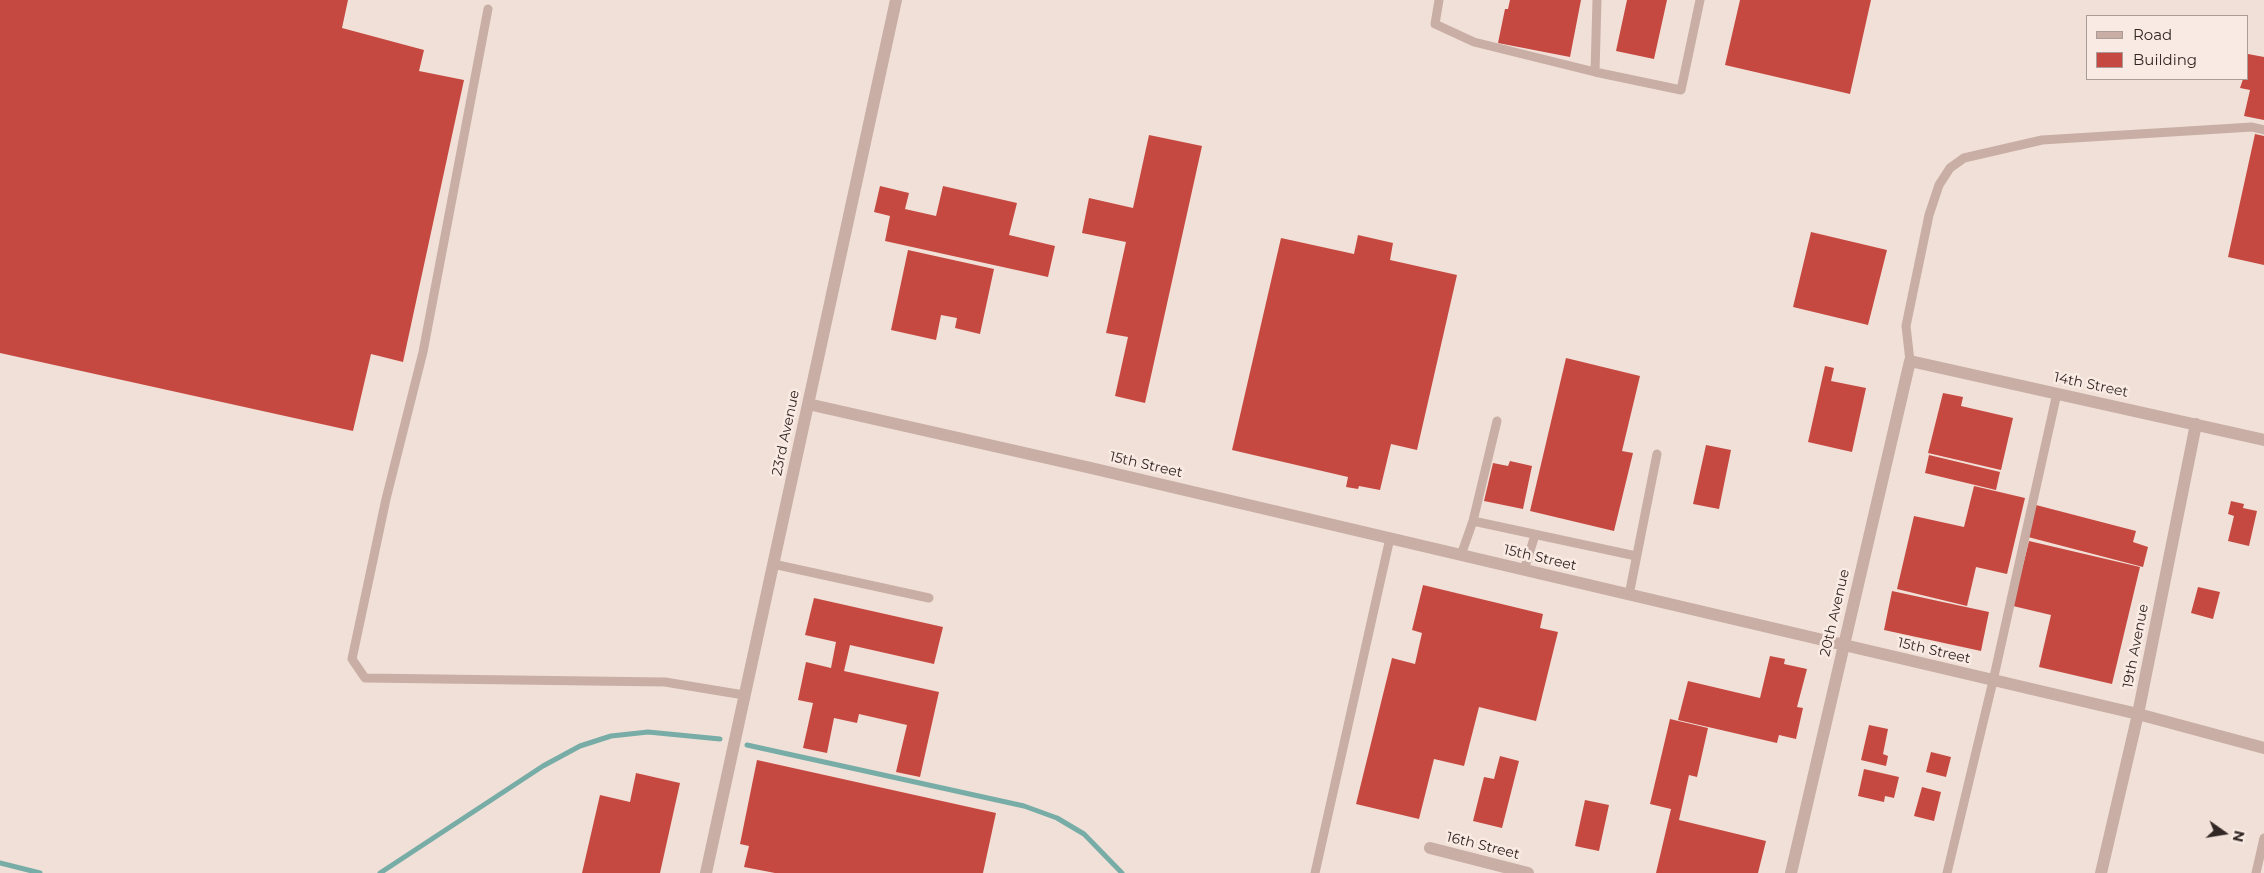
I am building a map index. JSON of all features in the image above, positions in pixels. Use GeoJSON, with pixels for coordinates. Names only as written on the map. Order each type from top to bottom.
{"type":"FeatureCollection","features":[{"type":"Feature","properties":{"kind":"street","name":"23rd Avenue"},"geometry":{"type":"LineString","coordinates":[[706,873],[896,0]]}},
{"type":"Feature","properties":{"kind":"street","name":"14th Street"},"geometry":{"type":"LineString","coordinates":[[1910,361],[2264,440]]}},
{"type":"Feature","properties":{"kind":"street","name":"20th Avenue"},"geometry":{"type":"LineString","coordinates":[[1791,873],[1910,361]]}},
{"type":"Feature","properties":{"kind":"street","name":"15th Street"},"geometry":{"type":"LineString","coordinates":[[808,404],[1390,538],[2138,714],[2264,748]]}},
{"type":"Feature","properties":{"kind":"street","name":"19th Avenue"},"geometry":{"type":"LineString","coordinates":[[2101,873],[2138,714],[2196,424]]}},
{"type":"Feature","properties":{"kind":"street","name":"16th Street"},"geometry":{"type":"LineString","coordinates":[[1430,848],[1528,873]]}},
{"type":"Feature","properties":{"kind":"lane"},"geometry":{"type":"LineString","coordinates":[[1439,0],[1435,24],[1474,42],[1595,72],[1681,90],[1700,0]]}},
{"type":"Feature","properties":{"kind":"lane"},"geometry":{"type":"LineString","coordinates":[[1595,72],[1597,0]]}},
{"type":"Feature","properties":{"kind":"lane"},"geometry":{"type":"LineString","coordinates":[[488,9],[423,352],[386,499],[352,659],[365,678],[666,682],[744,694]]}},
{"type":"Feature","properties":{"kind":"lane"},"geometry":{"type":"LineString","coordinates":[[1910,361],[1906,326],[1929,215],[1939,185],[1950,168],[1964,158],[2042,140],[2252,127],[2264,130]]}},
{"type":"Feature","properties":{"kind":"lane"},"geometry":{"type":"LineString","coordinates":[[1947,873],[1993,681],[2057,393]]}},
{"type":"Feature","properties":{"kind":"lane"},"geometry":{"type":"LineString","coordinates":[[1461,555],[1473,522],[1497,422]]}},
{"type":"Feature","properties":{"kind":"lane"},"geometry":{"type":"LineString","coordinates":[[1629,595],[1656,454]]}},
{"type":"Feature","properties":{"kind":"lane"},"geometry":{"type":"LineString","coordinates":[[1473,522],[1636,556]]}},
{"type":"Feature","properties":{"kind":"lane"},"geometry":{"type":"LineString","coordinates":[[1524,570],[1535,535]]}},
{"type":"Feature","properties":{"kind":"lane"},"geometry":{"type":"LineString","coordinates":[[1315,873],[1390,538]]}},
{"type":"Feature","properties":{"kind":"lane"},"geometry":{"type":"LineString","coordinates":[[773,564],[929,598]]}},
{"type":"Feature","properties":{"kind":"lane"},"geometry":{"type":"LineString","coordinates":[[2256,873],[2264,838]]}},
{"type":"Feature","properties":{"kind":"building"},"geometry":{"type":"Polygon","coordinates":[[[0,0],[348,0],[342,28],[424,50],[419,71],[464,80],[403,362],[371,354],[353,431],[0,353],[0,0]]]}},
{"type":"Feature","properties":{"kind":"building"},"geometry":{"type":"Polygon","coordinates":[[[1510,0],[1581,0],[1570,57],[1498,43],[1505,9],[1508,9],[1510,0]]]}},
{"type":"Feature","properties":{"kind":"building"},"geometry":{"type":"Polygon","coordinates":[[[1627,0],[1667,0],[1654,59],[1616,51],[1627,0]]]}},
{"type":"Feature","properties":{"kind":"building"},"geometry":{"type":"Polygon","coordinates":[[[1740,0],[1871,0],[1850,94],[1725,65],[1740,0]]]}},
{"type":"Feature","properties":{"kind":"building"},"geometry":{"type":"Polygon","coordinates":[[[2249,54],[2264,57],[2264,120],[2244,116],[2250,90],[2240,88],[2243,80],[2249,80],[2249,54]]]}},
{"type":"Feature","properties":{"kind":"building"},"geometry":{"type":"Polygon","coordinates":[[[2255,134],[2264,136],[2264,265],[2228,257],[2255,134]]]}},
{"type":"Feature","properties":{"kind":"building"},"geometry":{"type":"Polygon","coordinates":[[[1149,135],[1202,146],[1145,403],[1115,396],[1128,337],[1106,333],[1126,242],[1082,233],[1089,198],[1133,208],[1149,135]]]}},
{"type":"Feature","properties":{"kind":"building"},"geometry":{"type":"Polygon","coordinates":[[[880,186],[909,193],[905,209],[936,216],[943,186],[1017,203],[1009,235],[1055,246],[1048,277],[885,241],[890,216],[874,212],[880,186]]]}},
{"type":"Feature","properties":{"kind":"building"},"geometry":{"type":"Polygon","coordinates":[[[1811,232],[1887,250],[1868,325],[1793,307],[1811,232]]]}},
{"type":"Feature","properties":{"kind":"building"},"geometry":{"type":"Polygon","coordinates":[[[1358,235],[1393,243],[1390,260],[1457,275],[1417,450],[1391,444],[1380,490],[1359,486],[1358,489],[1346,487],[1348,477],[1232,450],[1281,238],[1354,254],[1358,235]]]}},
{"type":"Feature","properties":{"kind":"building"},"geometry":{"type":"Polygon","coordinates":[[[908,250],[994,269],[980,334],[955,328],[957,318],[941,315],[936,340],[891,330],[908,250]]]}},
{"type":"Feature","properties":{"kind":"building"},"geometry":{"type":"Polygon","coordinates":[[[1566,358],[1640,376],[1622,451],[1633,453],[1614,531],[1530,511],[1566,358]]]}},
{"type":"Feature","properties":{"kind":"building"},"geometry":{"type":"Polygon","coordinates":[[[1825,366],[1834,368],[1831,381],[1866,388],[1852,452],[1808,442],[1825,366]]]}},
{"type":"Feature","properties":{"kind":"building"},"geometry":{"type":"Polygon","coordinates":[[[1943,393],[1963,397],[1961,406],[2013,418],[2001,470],[1928,453],[1943,393]]]}},
{"type":"Feature","properties":{"kind":"building"},"geometry":{"type":"Polygon","coordinates":[[[1706,445],[1731,450],[1719,509],[1693,504],[1706,445]]]}},
{"type":"Feature","properties":{"kind":"building"},"geometry":{"type":"Polygon","coordinates":[[[1929,455],[2000,472],[1996,490],[1925,473],[1929,455]]]}},
{"type":"Feature","properties":{"kind":"building"},"geometry":{"type":"Polygon","coordinates":[[[1510,461],[1532,466],[1523,509],[1484,501],[1493,463],[1508,466],[1510,461]]]}},
{"type":"Feature","properties":{"kind":"building"},"geometry":{"type":"Polygon","coordinates":[[[1974,486],[2025,498],[2007,574],[1976,567],[1967,606],[1897,589],[1914,516],[1964,527],[1974,486]]]}},
{"type":"Feature","properties":{"kind":"building"},"geometry":{"type":"Polygon","coordinates":[[[2231,501],[2244,504],[2243,508],[2257,511],[2249,546],[2228,541],[2234,516],[2228,514],[2231,501]]]}},
{"type":"Feature","properties":{"kind":"building"},"geometry":{"type":"Polygon","coordinates":[[[2036,505],[2136,531],[2133,542],[2148,547],[2143,567],[2028,537],[2036,505]]]}},
{"type":"Feature","properties":{"kind":"building"},"geometry":{"type":"Polygon","coordinates":[[[2029,541],[2140,567],[2112,684],[2039,667],[2051,615],[2013,606],[2029,541]]]}},
{"type":"Feature","properties":{"kind":"building"},"geometry":{"type":"Polygon","coordinates":[[[1423,585],[1543,614],[1540,628],[1558,632],[1536,721],[1479,707],[1464,766],[1434,759],[1419,819],[1356,804],[1392,658],[1415,664],[1422,633],[1412,630],[1423,585]]]}},
{"type":"Feature","properties":{"kind":"building"},"geometry":{"type":"Polygon","coordinates":[[[2198,587],[2220,592],[2213,619],[2191,613],[2198,587]]]}},
{"type":"Feature","properties":{"kind":"building"},"geometry":{"type":"Polygon","coordinates":[[[1892,591],[1989,612],[1981,651],[1884,630],[1892,591]]]}},
{"type":"Feature","properties":{"kind":"building"},"geometry":{"type":"Polygon","coordinates":[[[814,598],[943,627],[934,664],[850,645],[844,671],[939,692],[920,777],[896,772],[907,725],[859,714],[857,723],[834,718],[827,753],[803,748],[813,703],[798,700],[806,662],[831,668],[836,642],[805,635],[814,598]]]}},
{"type":"Feature","properties":{"kind":"building"},"geometry":{"type":"Polygon","coordinates":[[[1770,656],[1785,659],[1784,664],[1807,669],[1797,707],[1803,708],[1796,739],[1779,735],[1777,743],[1678,720],[1688,681],[1760,698],[1770,656]]]}},
{"type":"Feature","properties":{"kind":"building"},"geometry":{"type":"Polygon","coordinates":[[[1670,719],[1708,728],[1697,777],[1689,775],[1679,820],[1766,841],[1758,873],[1656,873],[1671,809],[1650,804],[1670,719]]]}},
{"type":"Feature","properties":{"kind":"building"},"geometry":{"type":"Polygon","coordinates":[[[1869,725],[1888,729],[1883,754],[1888,756],[1886,766],[1861,760],[1869,725]]]}},
{"type":"Feature","properties":{"kind":"building"},"geometry":{"type":"Polygon","coordinates":[[[1931,752],[1951,757],[1946,777],[1926,772],[1931,752]]]}},
{"type":"Feature","properties":{"kind":"building"},"geometry":{"type":"Polygon","coordinates":[[[1500,756],[1519,761],[1502,828],[1473,821],[1484,777],[1494,779],[1500,756]]]}},
{"type":"Feature","properties":{"kind":"building"},"geometry":{"type":"Polygon","coordinates":[[[757,760],[996,813],[983,873],[775,873],[744,867],[749,846],[740,844],[757,760]]]}},
{"type":"Feature","properties":{"kind":"building"},"geometry":{"type":"Polygon","coordinates":[[[1864,769],[1899,777],[1894,798],[1885,796],[1884,802],[1858,796],[1864,769]]]}},
{"type":"Feature","properties":{"kind":"building"},"geometry":{"type":"Polygon","coordinates":[[[636,773],[680,783],[660,873],[582,873],[600,795],[630,802],[636,773]]]}},
{"type":"Feature","properties":{"kind":"building"},"geometry":{"type":"Polygon","coordinates":[[[1922,787],[1941,792],[1934,821],[1914,816],[1922,787]]]}},
{"type":"Feature","properties":{"kind":"building"},"geometry":{"type":"Polygon","coordinates":[[[1585,800],[1609,805],[1599,851],[1575,846],[1585,800]]]}},
{"type":"Feature","properties":{"kind":"waterway"},"geometry":{"type":"LineString","coordinates":[[380,873],[543,766],[580,746],[611,736],[648,732],[720,739]]}},
{"type":"Feature","properties":{"kind":"waterway"},"geometry":{"type":"LineString","coordinates":[[747,745],[1024,806],[1057,818],[1084,834],[1122,873]]}},
{"type":"Feature","properties":{"kind":"waterway"},"geometry":{"type":"LineString","coordinates":[[0,863],[40,873]]}}]}
